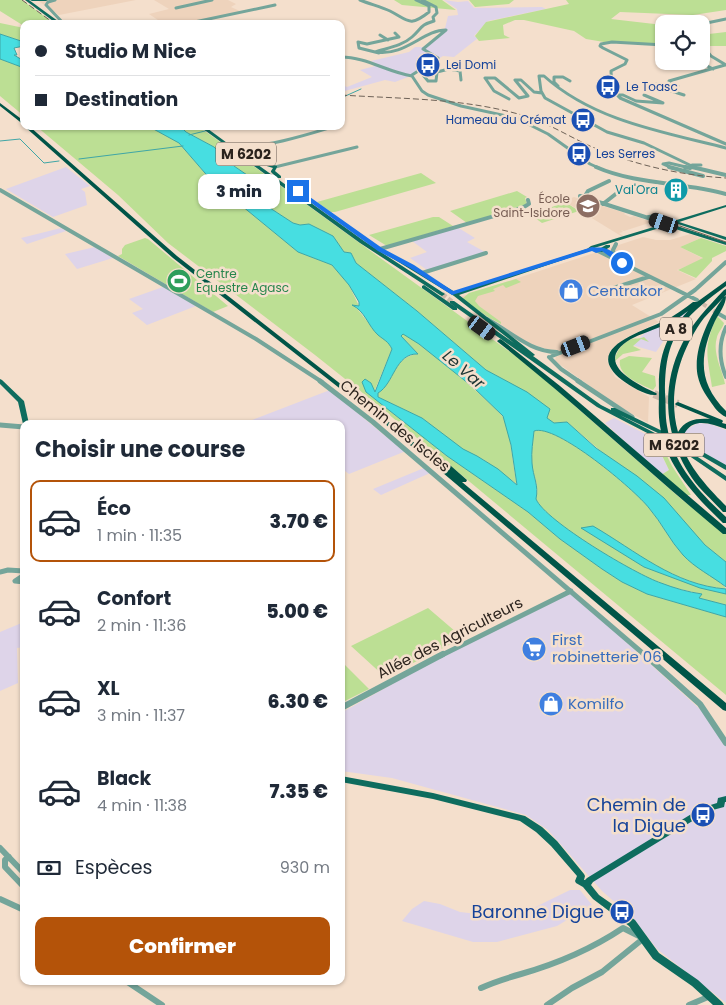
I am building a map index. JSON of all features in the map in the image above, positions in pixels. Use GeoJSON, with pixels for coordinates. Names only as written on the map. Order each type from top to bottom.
{"type":"FeatureCollection","features":[{"type":"Feature","properties":{"kind":"highway"},"geometry":{"type":"LineString","coordinates":[[0,99],[20,116]]}},
{"type":"Feature","properties":{"kind":"highway"},"geometry":{"type":"LineString","coordinates":[[0,104],[20,121]]}},
{"type":"Feature","properties":{"kind":"highway"},"geometry":{"type":"LineString","coordinates":[[31,130],[175,257],[386,422],[726,708]]}},
{"type":"Feature","properties":{"kind":"highway"},"geometry":{"type":"LineString","coordinates":[[36,130],[150,232],[399,426],[726,702]]}},
{"type":"Feature","properties":{"kind":"highway","name":"A 8"},"geometry":{"type":"LineString","coordinates":[[676,432],[671,399],[672,380],[679,358],[692,331],[723,290],[726,283]]}},
{"type":"Feature","properties":{"kind":"highway"},"geometry":{"type":"LineString","coordinates":[[654,394],[629,383],[616,372],[612,363],[615,351],[625,341],[670,320],[723,290]]}},
{"type":"Feature","properties":{"kind":"highway","name":"A 8"},"geometry":{"type":"LineString","coordinates":[[723,290],[687,316],[675,332],[667,346],[662,380],[663,426],[670,450],[686,479],[703,499],[726,520]]}},
{"type":"Feature","properties":{"kind":"highway"},"geometry":{"type":"LineString","coordinates":[[726,298],[710,325],[704,342],[700,369],[708,393],[726,415]]}},
{"type":"Feature","properties":{"kind":"highway"},"geometry":{"type":"LineString","coordinates":[[500,342],[556,385],[643,463],[726,532]]}},
{"type":"Feature","properties":{"kind":"highway"},"geometry":{"type":"LineString","coordinates":[[678,404],[726,423]]}},
{"type":"Feature","properties":{"kind":"highway"},"geometry":{"type":"LineString","coordinates":[[726,428],[707,422],[694,422],[676,432],[678,445],[694,477],[726,510]]}},
{"type":"Feature","properties":{"kind":"main road"},"geometry":{"type":"LineString","coordinates":[[27,0],[54,20]]}},
{"type":"Feature","properties":{"kind":"main road"},"geometry":{"type":"LineString","coordinates":[[32,0],[46,0]]}},
{"type":"Feature","properties":{"kind":"main road"},"geometry":{"type":"LineString","coordinates":[[32,0],[59,20]]}},
{"type":"Feature","properties":{"kind":"main road","name":"M 6202"},"geometry":{"type":"LineString","coordinates":[[211,130],[451,297],[599,406],[684,450],[726,479]]}},
{"type":"Feature","properties":{"kind":"main road","name":"M 6202"},"geometry":{"type":"LineString","coordinates":[[211,130],[362,242],[451,297]]}},
{"type":"Feature","properties":{"kind":"main road"},"geometry":{"type":"LineString","coordinates":[[255,161],[275,168],[273,170],[279,177]]}},
{"type":"Feature","properties":{"kind":"main road"},"geometry":{"type":"LineString","coordinates":[[456,310],[447,302],[451,297],[726,207]]}},
{"type":"Feature","properties":{"kind":"main road"},"geometry":{"type":"LineString","coordinates":[[673,224],[726,244]]}},
{"type":"Feature","properties":{"kind":"main road"},"geometry":{"type":"LineString","coordinates":[[598,249],[673,224],[726,238]]}},
{"type":"Feature","properties":{"kind":"main road"},"geometry":{"type":"LineString","coordinates":[[362,242],[500,342],[530,356]]}},
{"type":"Feature","properties":{"kind":"main road"},"geometry":{"type":"LineString","coordinates":[[380,249],[422,273],[451,297]]}},
{"type":"Feature","properties":{"kind":"main road"},"geometry":{"type":"LineString","coordinates":[[409,276],[451,297],[487,319],[530,356]]}},
{"type":"Feature","properties":{"kind":"main road","name":"M 6202"},"geometry":{"type":"LineString","coordinates":[[530,356],[598,400],[694,449],[726,468]]}},
{"type":"Feature","properties":{"kind":"main road"},"geometry":{"type":"LineString","coordinates":[[0,381],[21,402],[25,420]]}},
{"type":"Feature","properties":{"kind":"main road"},"geometry":{"type":"LineString","coordinates":[[345,780],[425,795],[522,818],[532,824],[586,879],[596,898],[632,923],[656,956],[695,983],[708,997],[719,1005]]}},
{"type":"Feature","properties":{"kind":"main road"},"geometry":{"type":"LineString","coordinates":[[586,879],[612,867],[707,809],[724,804]]}},
{"type":"Feature","properties":{"kind":"street"},"geometry":{"type":"LineString","coordinates":[[55,0],[48,2],[46,5],[60,20]]}},
{"type":"Feature","properties":{"kind":"street"},"geometry":{"type":"LineString","coordinates":[[176,8],[212,0]]}},
{"type":"Feature","properties":{"kind":"street"},"geometry":{"type":"LineString","coordinates":[[360,0],[392,12],[401,19],[410,21],[420,19],[429,12],[429,6],[416,0]]}},
{"type":"Feature","properties":{"kind":"street"},"geometry":{"type":"LineString","coordinates":[[379,53],[375,52],[399,45],[410,39],[421,25],[434,21],[432,17],[437,13],[436,7],[422,0]]}},
{"type":"Feature","properties":{"kind":"street"},"geometry":{"type":"LineString","coordinates":[[204,20],[275,5]]}},
{"type":"Feature","properties":{"kind":"street"},"geometry":{"type":"LineString","coordinates":[[710,22],[726,19]]}},
{"type":"Feature","properties":{"kind":"street"},"geometry":{"type":"LineString","coordinates":[[345,57],[353,57],[398,73],[411,75],[438,56],[423,49],[446,30],[437,30],[414,44],[379,53],[363,50],[358,46],[360,45],[358,42],[367,44],[399,37],[395,33]]}},
{"type":"Feature","properties":{"kind":"street"},"geometry":{"type":"LineString","coordinates":[[380,35],[388,40]]}},
{"type":"Feature","properties":{"kind":"street"},"geometry":{"type":"LineString","coordinates":[[655,45],[608,42],[600,45],[603,49],[620,55],[627,60],[625,64],[611,71],[610,87],[616,95],[628,102],[655,112],[726,146]]}},
{"type":"Feature","properties":{"kind":"street"},"geometry":{"type":"LineString","coordinates":[[710,55],[726,65]]}},
{"type":"Feature","properties":{"kind":"street"},"geometry":{"type":"LineString","coordinates":[[430,62],[432,65],[423,75],[428,81],[436,81],[437,72],[448,69],[460,71],[461,80]]}},
{"type":"Feature","properties":{"kind":"street"},"geometry":{"type":"LineString","coordinates":[[684,95],[652,85],[660,84],[675,88],[678,86],[669,81],[726,65]]}},
{"type":"Feature","properties":{"kind":"street"},"geometry":{"type":"LineString","coordinates":[[411,75],[426,95],[461,106],[516,118],[548,134],[590,164],[606,172],[664,184],[706,188],[726,194]]}},
{"type":"Feature","properties":{"kind":"street"},"geometry":{"type":"LineString","coordinates":[[726,146],[635,124],[577,102],[555,87],[545,77],[539,76],[542,93],[548,100],[604,131],[644,143],[700,168],[726,175]]}},
{"type":"Feature","properties":{"kind":"street"},"geometry":{"type":"LineString","coordinates":[[555,87],[559,86],[554,82],[554,77],[563,76],[570,81]]}},
{"type":"Feature","properties":{"kind":"street"},"geometry":{"type":"LineString","coordinates":[[509,99],[487,84],[485,78],[495,78],[519,98],[528,96],[515,80],[521,80],[534,92],[542,93]]}},
{"type":"Feature","properties":{"kind":"street"},"geometry":{"type":"LineString","coordinates":[[616,95],[623,95],[636,101],[663,103],[644,95]]}},
{"type":"Feature","properties":{"kind":"street"},"geometry":{"type":"LineString","coordinates":[[233,145],[263,145],[318,130]]}},
{"type":"Feature","properties":{"kind":"street"},"geometry":{"type":"LineString","coordinates":[[242,152],[246,145]]}},
{"type":"Feature","properties":{"kind":"street"},"geometry":{"type":"LineString","coordinates":[[275,168],[357,147]]}},
{"type":"Feature","properties":{"kind":"street"},"geometry":{"type":"LineString","coordinates":[[700,168],[696,170],[669,163],[663,164],[676,170],[703,176]]}},
{"type":"Feature","properties":{"kind":"street"},"geometry":{"type":"LineString","coordinates":[[610,181],[588,190],[585,197],[673,224]]}},
{"type":"Feature","properties":{"kind":"street","name":"Chemin des Iscles"},"geometry":{"type":"LineString","coordinates":[[0,190],[256,340],[322,382],[386,432],[700,704],[726,742]]}},
{"type":"Feature","properties":{"kind":"street"},"geometry":{"type":"LineString","coordinates":[[603,204],[617,193],[631,190]]}},
{"type":"Feature","properties":{"kind":"street"},"geometry":{"type":"LineString","coordinates":[[380,249],[522,208],[529,204],[528,200]]}},
{"type":"Feature","properties":{"kind":"street"},"geometry":{"type":"LineString","coordinates":[[649,218],[656,216],[673,224]]}},
{"type":"Feature","properties":{"kind":"street"},"geometry":{"type":"LineString","coordinates":[[614,256],[616,244]]}},
{"type":"Feature","properties":{"kind":"street"},"geometry":{"type":"LineString","coordinates":[[598,249],[614,256],[622,263]]}},
{"type":"Feature","properties":{"kind":"street"},"geometry":{"type":"LineString","coordinates":[[598,249],[648,277],[697,300]]}},
{"type":"Feature","properties":{"kind":"street"},"geometry":{"type":"LineString","coordinates":[[422,273],[486,253]]}},
{"type":"Feature","properties":{"kind":"street"},"geometry":{"type":"LineString","coordinates":[[550,354],[657,316],[689,295],[726,262]]}},
{"type":"Feature","properties":{"kind":"street"},"geometry":{"type":"LineString","coordinates":[[598,293],[648,277]]}},
{"type":"Feature","properties":{"kind":"street"},"geometry":{"type":"LineString","coordinates":[[487,319],[504,327],[533,348],[550,354],[561,369],[645,425]]}},
{"type":"Feature","properties":{"kind":"street"},"geometry":{"type":"LineString","coordinates":[[726,328],[719,347],[726,377]]}},
{"type":"Feature","properties":{"kind":"street"},"geometry":{"type":"LineString","coordinates":[[0,425],[20,427]]}},
{"type":"Feature","properties":{"kind":"street"},"geometry":{"type":"LineString","coordinates":[[0,572],[20,571]]}},
{"type":"Feature","properties":{"kind":"street","name":"Allée des Agriculteurs"},"geometry":{"type":"LineString","coordinates":[[345,706],[491,629],[571,591]]}},
{"type":"Feature","properties":{"kind":"street"},"geometry":{"type":"LineString","coordinates":[[0,848],[20,869]]}},
{"type":"Feature","properties":{"kind":"street"},"geometry":{"type":"LineString","coordinates":[[9,858],[5,860],[5,867],[20,883]]}},
{"type":"Feature","properties":{"kind":"street"},"geometry":{"type":"LineString","coordinates":[[0,899],[20,908]]}},
{"type":"Feature","properties":{"kind":"street"},"geometry":{"type":"LineString","coordinates":[[481,988],[498,980],[522,974],[575,953],[606,939],[623,928],[644,938],[602,972],[572,988],[547,1005]]}},
{"type":"Feature","properties":{"kind":"street"},"geometry":{"type":"LineString","coordinates":[[132,985],[162,1005]]}},
{"type":"Feature","properties":{"kind":"street"},"geometry":{"type":"LineString","coordinates":[[689,1005],[708,997]]}},
{"type":"Feature","properties":{"kind":"shaded area"},"geometry":{"type":"Polygon","coordinates":[[[37,0],[136,0],[59,15],[37,0]]]}},
{"type":"Feature","properties":{"kind":"shaded area"},"geometry":{"type":"Polygon","coordinates":[[[154,0],[228,0],[236,4],[231,7],[242,12],[202,20],[158,20],[149,14],[169,9],[154,0]]]}},
{"type":"Feature","properties":{"kind":"shaded area"},"geometry":{"type":"Polygon","coordinates":[[[444,0],[468,1],[474,8],[542,7],[546,9],[488,21],[474,36],[478,38],[454,57],[443,56],[408,77],[395,82],[385,80],[345,91],[345,86],[347,87],[372,77],[360,70],[379,65],[371,61],[409,52],[415,47],[428,47],[445,28],[448,16],[458,15],[457,9],[444,0]]]}},
{"type":"Feature","properties":{"kind":"shaded area"},"geometry":{"type":"Polygon","coordinates":[[[66,167],[90,186],[81,189],[85,192],[87,205],[53,217],[6,189],[66,167]]]}},
{"type":"Feature","properties":{"kind":"shaded area"},"geometry":{"type":"Polygon","coordinates":[[[574,197],[625,213],[630,217],[634,216],[652,222],[624,231],[621,230],[623,232],[619,233],[623,236],[621,236],[564,201],[574,197]]]}},
{"type":"Feature","properties":{"kind":"shaded area"},"geometry":{"type":"Polygon","coordinates":[[[457,227],[475,238],[467,242],[485,252],[427,270],[410,258],[427,252],[412,241],[457,227]]]}},
{"type":"Feature","properties":{"kind":"shaded area"},"geometry":{"type":"Polygon","coordinates":[[[61,228],[66,231],[27,244],[21,238],[61,228]]]}},
{"type":"Feature","properties":{"kind":"shaded area"},"geometry":{"type":"Polygon","coordinates":[[[690,234],[701,238],[680,247],[702,258],[702,260],[677,270],[696,279],[632,305],[659,322],[629,336],[611,349],[607,361],[615,377],[649,397],[648,423],[615,404],[555,361],[556,355],[550,350],[528,343],[460,297],[643,237],[656,240],[670,240],[690,234]]]}},
{"type":"Feature","properties":{"kind":"shaded area"},"geometry":{"type":"Polygon","coordinates":[[[95,247],[113,258],[77,269],[65,254],[95,247]]]}},
{"type":"Feature","properties":{"kind":"shaded area"},"geometry":{"type":"Polygon","coordinates":[[[163,287],[196,306],[147,325],[132,313],[143,309],[129,299],[163,287]]]}},
{"type":"Feature","properties":{"kind":"shaded area"},"geometry":{"type":"Polygon","coordinates":[[[688,311],[675,324],[656,352],[632,345],[646,332],[688,311]]]}},
{"type":"Feature","properties":{"kind":"shaded area"},"geometry":{"type":"Polygon","coordinates":[[[330,390],[406,451],[349,474],[345,471],[345,420],[252,420],[330,390]]]}},
{"type":"Feature","properties":{"kind":"shaded area"},"geometry":{"type":"Polygon","coordinates":[[[614,418],[661,444],[657,446],[669,470],[661,475],[605,423],[614,418]]]}},
{"type":"Feature","properties":{"kind":"shaded area"},"geometry":{"type":"Polygon","coordinates":[[[698,423],[710,424],[726,430],[726,465],[684,442],[684,431],[698,423]]]}},
{"type":"Feature","properties":{"kind":"shaded area"},"geometry":{"type":"Polygon","coordinates":[[[424,468],[430,473],[381,495],[373,489],[424,468]]]}},
{"type":"Feature","properties":{"kind":"shaded area"},"geometry":{"type":"Polygon","coordinates":[[[571,592],[703,712],[726,745],[726,1003],[657,949],[634,919],[602,891],[548,830],[526,815],[392,778],[345,772],[345,711],[433,661],[571,592]]]}},
{"type":"Feature","properties":{"kind":"shaded area"},"geometry":{"type":"Polygon","coordinates":[[[20,624],[20,648],[17,648],[18,683],[0,691],[0,632],[20,624]]]}},
{"type":"Feature","properties":{"kind":"shaded area"},"geometry":{"type":"Polygon","coordinates":[[[570,890],[580,890],[592,905],[557,926],[497,942],[473,942],[402,921],[412,909],[424,901],[440,904],[460,912],[513,918],[570,890]]]}},
{"type":"Feature","properties":{"kind":"green space"},"geometry":{"type":"Polygon","coordinates":[[[0,0],[22,0],[50,20],[20,20],[20,24],[0,11],[0,0]]]}},
{"type":"Feature","properties":{"kind":"green space"},"geometry":{"type":"Polygon","coordinates":[[[394,0],[442,0],[456,10],[402,5],[394,0]]]}},
{"type":"Feature","properties":{"kind":"green space"},"geometry":{"type":"Polygon","coordinates":[[[469,0],[514,0],[509,4],[475,7],[469,0]]]}},
{"type":"Feature","properties":{"kind":"green space"},"geometry":{"type":"Polygon","coordinates":[[[566,0],[726,0],[726,10],[693,15],[620,12],[611,19],[655,24],[655,44],[604,42],[586,39],[574,31],[524,20],[515,20],[503,25],[504,35],[510,38],[479,41],[475,36],[486,22],[569,4],[566,0]]]}},
{"type":"Feature","properties":{"kind":"green space"},"geometry":{"type":"Polygon","coordinates":[[[0,23],[20,27],[20,41],[0,34],[0,23]]]}},
{"type":"Feature","properties":{"kind":"green space"},"geometry":{"type":"Polygon","coordinates":[[[726,32],[726,46],[710,46],[710,34],[726,32]]]}},
{"type":"Feature","properties":{"kind":"green space"},"geometry":{"type":"Polygon","coordinates":[[[0,59],[20,66],[20,113],[0,96],[0,59]]]}},
{"type":"Feature","properties":{"kind":"green space"},"geometry":{"type":"Polygon","coordinates":[[[41,130],[156,130],[177,141],[224,195],[242,206],[298,252],[332,265],[349,285],[359,306],[355,306],[378,335],[389,343],[392,349],[374,392],[371,383],[365,379],[366,392],[447,456],[528,512],[560,539],[622,582],[647,594],[726,617],[726,695],[369,398],[168,243],[118,195],[41,130]]]}},
{"type":"Feature","properties":{"kind":"green space"},"geometry":{"type":"Polygon","coordinates":[[[184,130],[203,130],[209,134],[528,365],[680,498],[726,534],[726,562],[705,545],[684,523],[567,422],[554,423],[546,418],[550,409],[486,370],[417,311],[356,263],[351,253],[344,252],[333,236],[309,224],[300,225],[293,223],[270,208],[263,200],[261,193],[250,177],[234,166],[214,147],[184,130]]]}},
{"type":"Feature","properties":{"kind":"green space"},"geometry":{"type":"Polygon","coordinates":[[[421,173],[436,183],[335,212],[331,212],[317,202],[421,173]]]}},
{"type":"Feature","properties":{"kind":"green space"},"geometry":{"type":"Polygon","coordinates":[[[517,191],[527,197],[525,198],[527,204],[524,206],[467,223],[450,211],[517,191]]]}},
{"type":"Feature","properties":{"kind":"green space"},"geometry":{"type":"Polygon","coordinates":[[[565,202],[579,211],[542,223],[531,215],[565,202]]]}},
{"type":"Feature","properties":{"kind":"green space"},"geometry":{"type":"Polygon","coordinates":[[[439,217],[453,226],[387,246],[369,235],[439,217]]]}},
{"type":"Feature","properties":{"kind":"green space","name":"Centre Equestre Agasc"},"geometry":{"type":"Polygon","coordinates":[[[145,238],[228,306],[213,312],[118,256],[122,254],[122,249],[125,245],[145,238]]]}},
{"type":"Feature","properties":{"kind":"green space"},"geometry":{"type":"Polygon","coordinates":[[[701,238],[726,246],[726,251],[712,258],[712,261],[696,278],[678,270],[703,258],[680,247],[701,238]]]}},
{"type":"Feature","properties":{"kind":"green space"},"geometry":{"type":"Polygon","coordinates":[[[516,279],[521,282],[506,288],[503,285],[493,289],[495,291],[478,296],[475,301],[501,324],[462,299],[469,293],[516,279]]]}},
{"type":"Feature","properties":{"kind":"green space"},"geometry":{"type":"Polygon","coordinates":[[[717,316],[724,323],[718,335],[716,349],[725,384],[712,387],[707,351],[717,316]]]}},
{"type":"Feature","properties":{"kind":"green space"},"geometry":{"type":"Polygon","coordinates":[[[403,334],[439,359],[474,389],[505,420],[517,484],[484,460],[463,450],[422,418],[378,397],[378,393],[383,389],[403,360],[418,354],[401,336],[403,334]]]}},
{"type":"Feature","properties":{"kind":"green space"},"geometry":{"type":"Polygon","coordinates":[[[644,337],[649,342],[641,339],[633,346],[641,350],[623,354],[615,361],[618,351],[626,342],[644,337]]]}},
{"type":"Feature","properties":{"kind":"green space"},"geometry":{"type":"Polygon","coordinates":[[[629,356],[652,358],[642,372],[655,376],[656,386],[653,390],[631,379],[622,371],[620,360],[629,356]]]}},
{"type":"Feature","properties":{"kind":"green space"},"geometry":{"type":"Polygon","coordinates":[[[538,429],[565,440],[581,450],[629,487],[650,509],[684,556],[719,581],[726,589],[693,582],[677,576],[646,560],[603,532],[597,537],[644,567],[726,594],[726,605],[699,598],[702,594],[676,588],[648,578],[592,546],[556,521],[543,509],[536,499],[537,485],[532,463],[534,431],[538,429]]]}},
{"type":"Feature","properties":{"kind":"green space"},"geometry":{"type":"Polygon","coordinates":[[[661,444],[672,466],[691,495],[686,495],[661,475],[669,470],[657,445],[661,444]]]}},
{"type":"Feature","properties":{"kind":"green space"},"geometry":{"type":"Polygon","coordinates":[[[428,608],[463,638],[385,677],[351,646],[428,608]]]}},
{"type":"Feature","properties":{"kind":"green space"},"geometry":{"type":"Polygon","coordinates":[[[345,665],[369,689],[345,701],[345,665]]]}},
{"type":"Feature","properties":{"kind":"water"},"geometry":{"type":"Polygon","coordinates":[[[0,34],[20,41],[20,47],[14,48],[17,55],[14,55],[20,59],[20,66],[0,59],[0,34]]]}},
{"type":"Feature","properties":{"kind":"water","name":"Le Var"},"geometry":{"type":"Polygon","coordinates":[[[155,130],[184,130],[214,147],[234,166],[250,177],[263,200],[270,208],[293,223],[300,225],[309,224],[333,236],[344,252],[351,253],[356,263],[417,311],[486,370],[527,392],[550,409],[547,418],[554,423],[567,422],[596,448],[637,476],[664,498],[705,545],[726,562],[726,587],[688,560],[674,544],[649,508],[612,474],[576,447],[559,437],[545,431],[534,431],[532,459],[537,489],[536,499],[543,509],[573,533],[633,570],[666,585],[702,594],[699,598],[726,605],[726,617],[647,594],[622,582],[560,539],[528,512],[447,456],[366,392],[362,382],[365,379],[371,383],[375,392],[392,349],[378,335],[360,311],[352,305],[359,306],[359,302],[349,285],[332,265],[298,252],[242,206],[224,195],[179,143],[155,130]],[[403,334],[401,336],[418,354],[404,358],[388,383],[378,393],[378,397],[422,418],[463,449],[498,469],[517,485],[511,445],[503,416],[474,388],[419,344],[403,334]]]}},
{"type":"Feature","properties":{"kind":"water"},"geometry":{"type":"Polygon","coordinates":[[[593,526],[672,574],[707,586],[726,589],[726,594],[700,588],[644,567],[581,528],[593,526]]]}},
{"type":"Feature","properties":{"kind":"waterway"},"geometry":{"type":"LineString","coordinates":[[345,96],[361,89]]}},
{"type":"Feature","properties":{"kind":"waterway"},"geometry":{"type":"LineString","coordinates":[[189,135],[209,130]]}},
{"type":"Feature","properties":{"kind":"waterway"},"geometry":{"type":"LineString","coordinates":[[0,141],[20,139],[44,163],[59,161]]}},
{"type":"Feature","properties":{"kind":"waterway"},"geometry":{"type":"LineString","coordinates":[[79,159],[183,146]]}},
{"type":"Feature","properties":{"kind":"tunnel"},"geometry":{"type":"LineString","coordinates":[[442,294],[452,302]]}},
{"type":"Feature","properties":{"kind":"tunnel"},"geometry":{"type":"LineString","coordinates":[[698,301],[719,314]]}},
{"type":"Feature","properties":{"kind":"tunnel"},"geometry":{"type":"LineString","coordinates":[[654,394],[678,404]]}},
{"type":"Feature","properties":{"kind":"tram line"},"geometry":{"type":"LineString","coordinates":[[680,226],[726,242]]}},
{"type":"Feature","properties":{"kind":"railway"},"geometry":{"type":"LineString","coordinates":[[22,0],[50,20]]}},
{"type":"Feature","properties":{"kind":"railway"},"geometry":{"type":"LineString","coordinates":[[345,95],[457,102],[503,110],[533,119],[590,146],[623,159],[674,172],[726,178]]}},
{"type":"Feature","properties":{"kind":"place","name":"Lei Domi"},"geometry":{"type":"Point","coordinates":[428,65]}},
{"type":"Feature","properties":{"kind":"place","name":"Le Toasc"},"geometry":{"type":"Point","coordinates":[608,87]}},
{"type":"Feature","properties":{"kind":"place","name":"Hameau du Crémat"},"geometry":{"type":"Point","coordinates":[583,120]}},
{"type":"Feature","properties":{"kind":"place","name":"Les Serres"},"geometry":{"type":"Point","coordinates":[579,154]}},
{"type":"Feature","properties":{"kind":"place","name":"Val'Ora"},"geometry":{"type":"Point","coordinates":[676,190]}},
{"type":"Feature","properties":{"kind":"place","name":"École Saint-Isidore"},"geometry":{"type":"Point","coordinates":[588,206]}},
{"type":"Feature","properties":{"kind":"place","name":"Centre Equestre Agasc"},"geometry":{"type":"Point","coordinates":[179,281]}},
{"type":"Feature","properties":{"kind":"place","name":"Centrakor"},"geometry":{"type":"Point","coordinates":[571,291]}},
{"type":"Feature","properties":{"kind":"place","name":"First robinetterie 06"},"geometry":{"type":"Point","coordinates":[534,649]}},
{"type":"Feature","properties":{"kind":"place","name":"Komilfo"},"geometry":{"type":"Point","coordinates":[551,704]}},
{"type":"Feature","properties":{"kind":"place","name":"Chemin de la Digue"},"geometry":{"type":"Point","coordinates":[703,815]}},
{"type":"Feature","properties":{"kind":"place","name":"Baronne Digue"},"geometry":{"type":"Point","coordinates":[622,912]}},
{"type":"Feature","properties":{"kind":"route"},"geometry":{"type":"LineString","coordinates":[[298,191],[380,249],[412,266],[446,290],[455,294],[592,249],[600,251],[602,249],[622,263]]}}]}
